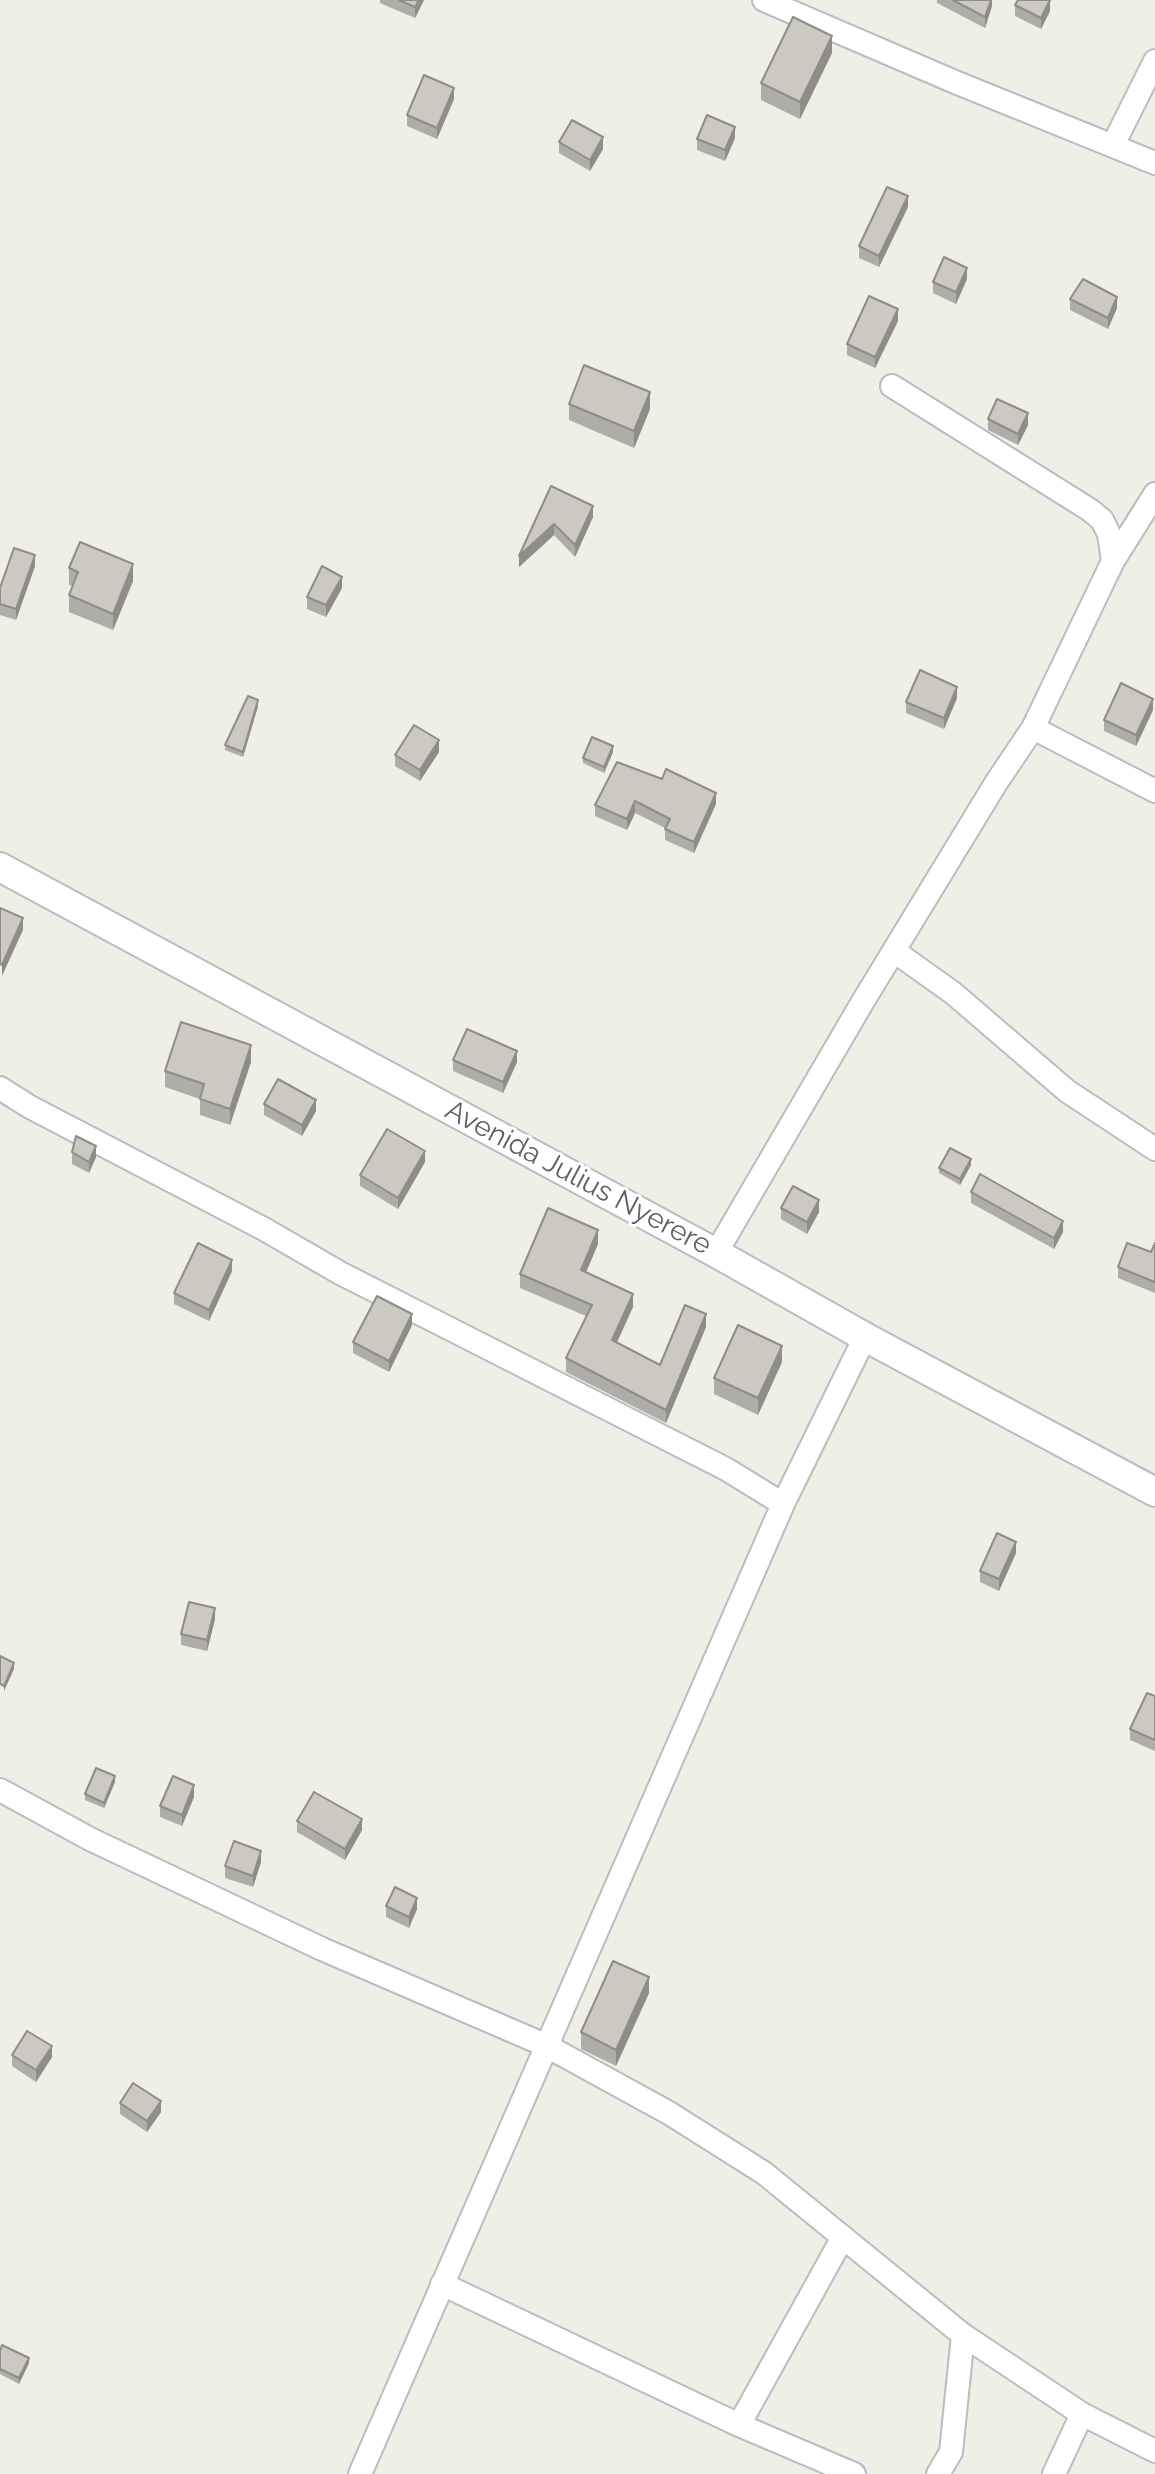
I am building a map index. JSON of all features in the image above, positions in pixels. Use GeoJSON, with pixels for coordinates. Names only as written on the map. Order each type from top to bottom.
{"type":"FeatureCollection","features":[{"type":"Feature","properties":{"kind":"street"},"geometry":{"type":"LineString","coordinates":[[764,0],[1155,163]]}},
{"type":"Feature","properties":{"kind":"street"},"geometry":{"type":"LineString","coordinates":[[1113,145],[1155,61]]}},
{"type":"Feature","properties":{"kind":"street"},"geometry":{"type":"LineString","coordinates":[[892,386],[1090,510],[1102,520],[1109,534],[1113,561]]}},
{"type":"Feature","properties":{"kind":"street"},"geometry":{"type":"LineString","coordinates":[[716,1253],[894,951],[1033,728],[1113,561],[1155,494]]}},
{"type":"Feature","properties":{"kind":"street"},"geometry":{"type":"LineString","coordinates":[[1033,728],[1155,791]]}},
{"type":"Feature","properties":{"kind":"street","name":"Avenida Julius Nyerere"},"geometry":{"type":"LineString","coordinates":[[0,868],[1155,1492]]}},
{"type":"Feature","properties":{"kind":"street"},"geometry":{"type":"LineString","coordinates":[[894,951],[953,993],[1067,1091],[1155,1149]]}},
{"type":"Feature","properties":{"kind":"street"},"geometry":{"type":"LineString","coordinates":[[0,1088],[340,1273],[726,1469],[783,1504]]}},
{"type":"Feature","properties":{"kind":"street"},"geometry":{"type":"LineString","coordinates":[[360,2474],[783,1504],[865,1337]]}},
{"type":"Feature","properties":{"kind":"street"},"geometry":{"type":"LineString","coordinates":[[0,1790],[90,1839],[308,1942],[545,2045],[669,2113],[764,2173],[963,2335],[1082,2414],[1155,2451]]}},
{"type":"Feature","properties":{"kind":"street"},"geometry":{"type":"LineString","coordinates":[[739,2425],[843,2237]]}},
{"type":"Feature","properties":{"kind":"street"},"geometry":{"type":"LineString","coordinates":[[442,2284],[739,2425],[854,2474]]}},
{"type":"Feature","properties":{"kind":"street"},"geometry":{"type":"LineString","coordinates":[[938,2474],[951,2452],[963,2335]]}},
{"type":"Feature","properties":{"kind":"street"},"geometry":{"type":"LineString","coordinates":[[1054,2474],[1082,2414]]}},
{"type":"Feature","properties":{"kind":"building"},"geometry":{"type":"Polygon","coordinates":[[[399,0],[419,0],[415,7],[399,0]]]}},
{"type":"Feature","properties":{"kind":"building"},"geometry":{"type":"Polygon","coordinates":[[[953,0],[991,0],[985,17],[953,0]]]}},
{"type":"Feature","properties":{"kind":"building"},"geometry":{"type":"Polygon","coordinates":[[[1018,0],[1050,0],[1041,18],[1015,5],[1018,0]]]}},
{"type":"Feature","properties":{"kind":"building"},"geometry":{"type":"Polygon","coordinates":[[[793,17],[832,36],[800,102],[761,83],[793,17]]]}},
{"type":"Feature","properties":{"kind":"building"},"geometry":{"type":"Polygon","coordinates":[[[424,75],[454,88],[437,128],[407,115],[424,75]]]}},
{"type":"Feature","properties":{"kind":"building"},"geometry":{"type":"Polygon","coordinates":[[[707,115],[735,127],[725,150],[697,139],[707,115]]]}},
{"type":"Feature","properties":{"kind":"building"},"geometry":{"type":"Polygon","coordinates":[[[572,120],[603,137],[590,160],[559,142],[572,120]]]}},
{"type":"Feature","properties":{"kind":"building"},"geometry":{"type":"Polygon","coordinates":[[[887,187],[908,196],[879,256],[859,246],[887,187]]]}},
{"type":"Feature","properties":{"kind":"building"},"geometry":{"type":"Polygon","coordinates":[[[944,257],[967,268],[956,292],[933,282],[944,257]]]}},
{"type":"Feature","properties":{"kind":"building"},"geometry":{"type":"Polygon","coordinates":[[[1083,279],[1117,297],[1108,318],[1070,299],[1083,279]]]}},
{"type":"Feature","properties":{"kind":"building"},"geometry":{"type":"Polygon","coordinates":[[[869,296],[898,309],[875,357],[847,344],[869,296]]]}},
{"type":"Feature","properties":{"kind":"building"},"geometry":{"type":"Polygon","coordinates":[[[584,365],[650,392],[634,431],[569,404],[584,365]]]}},
{"type":"Feature","properties":{"kind":"building"},"geometry":{"type":"Polygon","coordinates":[[[997,399],[1028,413],[1018,434],[988,419],[997,399]]]}},
{"type":"Feature","properties":{"kind":"building"},"geometry":{"type":"Polygon","coordinates":[[[551,486],[593,506],[575,545],[554,524],[519,556],[551,486]]]}},
{"type":"Feature","properties":{"kind":"building"},"geometry":{"type":"Polygon","coordinates":[[[80,542],[133,564],[113,614],[69,595],[78,572],[69,568],[80,542]]]}},
{"type":"Feature","properties":{"kind":"building"},"geometry":{"type":"Polygon","coordinates":[[[14,548],[35,555],[16,609],[0,604],[0,588],[14,548]]]}},
{"type":"Feature","properties":{"kind":"building"},"geometry":{"type":"Polygon","coordinates":[[[322,566],[342,577],[326,605],[307,597],[322,566]]]}},
{"type":"Feature","properties":{"kind":"building"},"geometry":{"type":"Polygon","coordinates":[[[920,670],[957,687],[944,718],[906,702],[920,670]]]}},
{"type":"Feature","properties":{"kind":"building"},"geometry":{"type":"Polygon","coordinates":[[[1121,683],[1153,699],[1136,735],[1104,720],[1121,683]]]}},
{"type":"Feature","properties":{"kind":"building"},"geometry":{"type":"Polygon","coordinates":[[[248,696],[258,700],[243,752],[225,745],[248,696]]]}},
{"type":"Feature","properties":{"kind":"building"},"geometry":{"type":"Polygon","coordinates":[[[414,725],[439,740],[420,770],[395,755],[414,725]]]}},
{"type":"Feature","properties":{"kind":"building"},"geometry":{"type":"Polygon","coordinates":[[[592,737],[613,746],[604,767],[583,758],[592,737]]]}},
{"type":"Feature","properties":{"kind":"building"},"geometry":{"type":"Polygon","coordinates":[[[617,762],[662,779],[666,769],[716,793],[694,842],[665,829],[670,819],[635,801],[627,819],[595,805],[617,762]]]}},
{"type":"Feature","properties":{"kind":"building"},"geometry":{"type":"Polygon","coordinates":[[[0,908],[23,918],[2,965],[0,964],[0,908]]]}},
{"type":"Feature","properties":{"kind":"building"},"geometry":{"type":"Polygon","coordinates":[[[181,1022],[251,1045],[230,1109],[200,1099],[204,1084],[165,1071],[181,1022]]]}},
{"type":"Feature","properties":{"kind":"building"},"geometry":{"type":"Polygon","coordinates":[[[467,1029],[517,1051],[503,1082],[453,1060],[467,1029]]]}},
{"type":"Feature","properties":{"kind":"building"},"geometry":{"type":"Polygon","coordinates":[[[278,1079],[316,1100],[302,1125],[264,1104],[278,1079]]]}},
{"type":"Feature","properties":{"kind":"building"},"geometry":{"type":"Polygon","coordinates":[[[387,1129],[425,1151],[398,1198],[360,1175],[387,1129]]]}},
{"type":"Feature","properties":{"kind":"building"},"geometry":{"type":"Polygon","coordinates":[[[76,1136],[96,1146],[89,1162],[72,1152],[76,1136]]]}},
{"type":"Feature","properties":{"kind":"building"},"geometry":{"type":"Polygon","coordinates":[[[950,1148],[971,1159],[960,1179],[939,1168],[950,1148]]]}},
{"type":"Feature","properties":{"kind":"building"},"geometry":{"type":"Polygon","coordinates":[[[980,1174],[1063,1221],[1054,1238],[971,1192],[980,1174]]]}},
{"type":"Feature","properties":{"kind":"building"},"geometry":{"type":"Polygon","coordinates":[[[793,1186],[819,1200],[807,1222],[781,1208],[793,1186]]]}},
{"type":"Feature","properties":{"kind":"building"},"geometry":{"type":"Polygon","coordinates":[[[548,1208],[598,1230],[581,1270],[633,1294],[612,1340],[660,1365],[685,1305],[706,1314],[666,1410],[566,1358],[592,1305],[520,1274],[548,1208]]]}},
{"type":"Feature","properties":{"kind":"building"},"geometry":{"type":"Polygon","coordinates":[[[198,1243],[232,1260],[209,1310],[174,1293],[198,1243]]]}},
{"type":"Feature","properties":{"kind":"building"},"geometry":{"type":"Polygon","coordinates":[[[1127,1243],[1151,1252],[1155,1243],[1155,1282],[1118,1267],[1127,1243]]]}},
{"type":"Feature","properties":{"kind":"building"},"geometry":{"type":"Polygon","coordinates":[[[377,1296],[412,1314],[389,1361],[353,1342],[377,1296]]]}},
{"type":"Feature","properties":{"kind":"building"},"geometry":{"type":"Polygon","coordinates":[[[738,1325],[782,1346],[758,1398],[714,1378],[738,1325]]]}},
{"type":"Feature","properties":{"kind":"building"},"geometry":{"type":"Polygon","coordinates":[[[997,1533],[1016,1542],[999,1579],[980,1571],[997,1533]]]}},
{"type":"Feature","properties":{"kind":"building"},"geometry":{"type":"Polygon","coordinates":[[[189,1602],[215,1608],[207,1640],[181,1634],[189,1602]]]}},
{"type":"Feature","properties":{"kind":"building"},"geometry":{"type":"Polygon","coordinates":[[[0,1656],[14,1663],[4,1686],[0,1684],[0,1656]]]}},
{"type":"Feature","properties":{"kind":"building"},"geometry":{"type":"Polygon","coordinates":[[[1147,1693],[1155,1696],[1155,1740],[1130,1729],[1147,1693]]]}},
{"type":"Feature","properties":{"kind":"building"},"geometry":{"type":"Polygon","coordinates":[[[96,1768],[115,1776],[104,1803],[85,1794],[96,1768]]]}},
{"type":"Feature","properties":{"kind":"building"},"geometry":{"type":"Polygon","coordinates":[[[173,1776],[194,1785],[182,1815],[160,1806],[173,1776]]]}},
{"type":"Feature","properties":{"kind":"building"},"geometry":{"type":"Polygon","coordinates":[[[314,1792],[362,1819],[345,1849],[297,1821],[314,1792]]]}},
{"type":"Feature","properties":{"kind":"building"},"geometry":{"type":"Polygon","coordinates":[[[234,1841],[261,1851],[253,1876],[225,1866],[234,1841]]]}},
{"type":"Feature","properties":{"kind":"building"},"geometry":{"type":"Polygon","coordinates":[[[395,1887],[417,1898],[409,1917],[386,1906],[395,1887]]]}},
{"type":"Feature","properties":{"kind":"building"},"geometry":{"type":"Polygon","coordinates":[[[613,1961],[649,1977],[616,2050],[581,2032],[613,1961]]]}},
{"type":"Feature","properties":{"kind":"building"},"geometry":{"type":"Polygon","coordinates":[[[27,2031],[52,2046],[36,2070],[12,2055],[27,2031]]]}},
{"type":"Feature","properties":{"kind":"building"},"geometry":{"type":"Polygon","coordinates":[[[133,2083],[161,2101],[147,2121],[120,2103],[133,2083]]]}},
{"type":"Feature","properties":{"kind":"building"},"geometry":{"type":"Polygon","coordinates":[[[2,2345],[29,2358],[19,2378],[0,2369],[2,2345]]]}}]}
